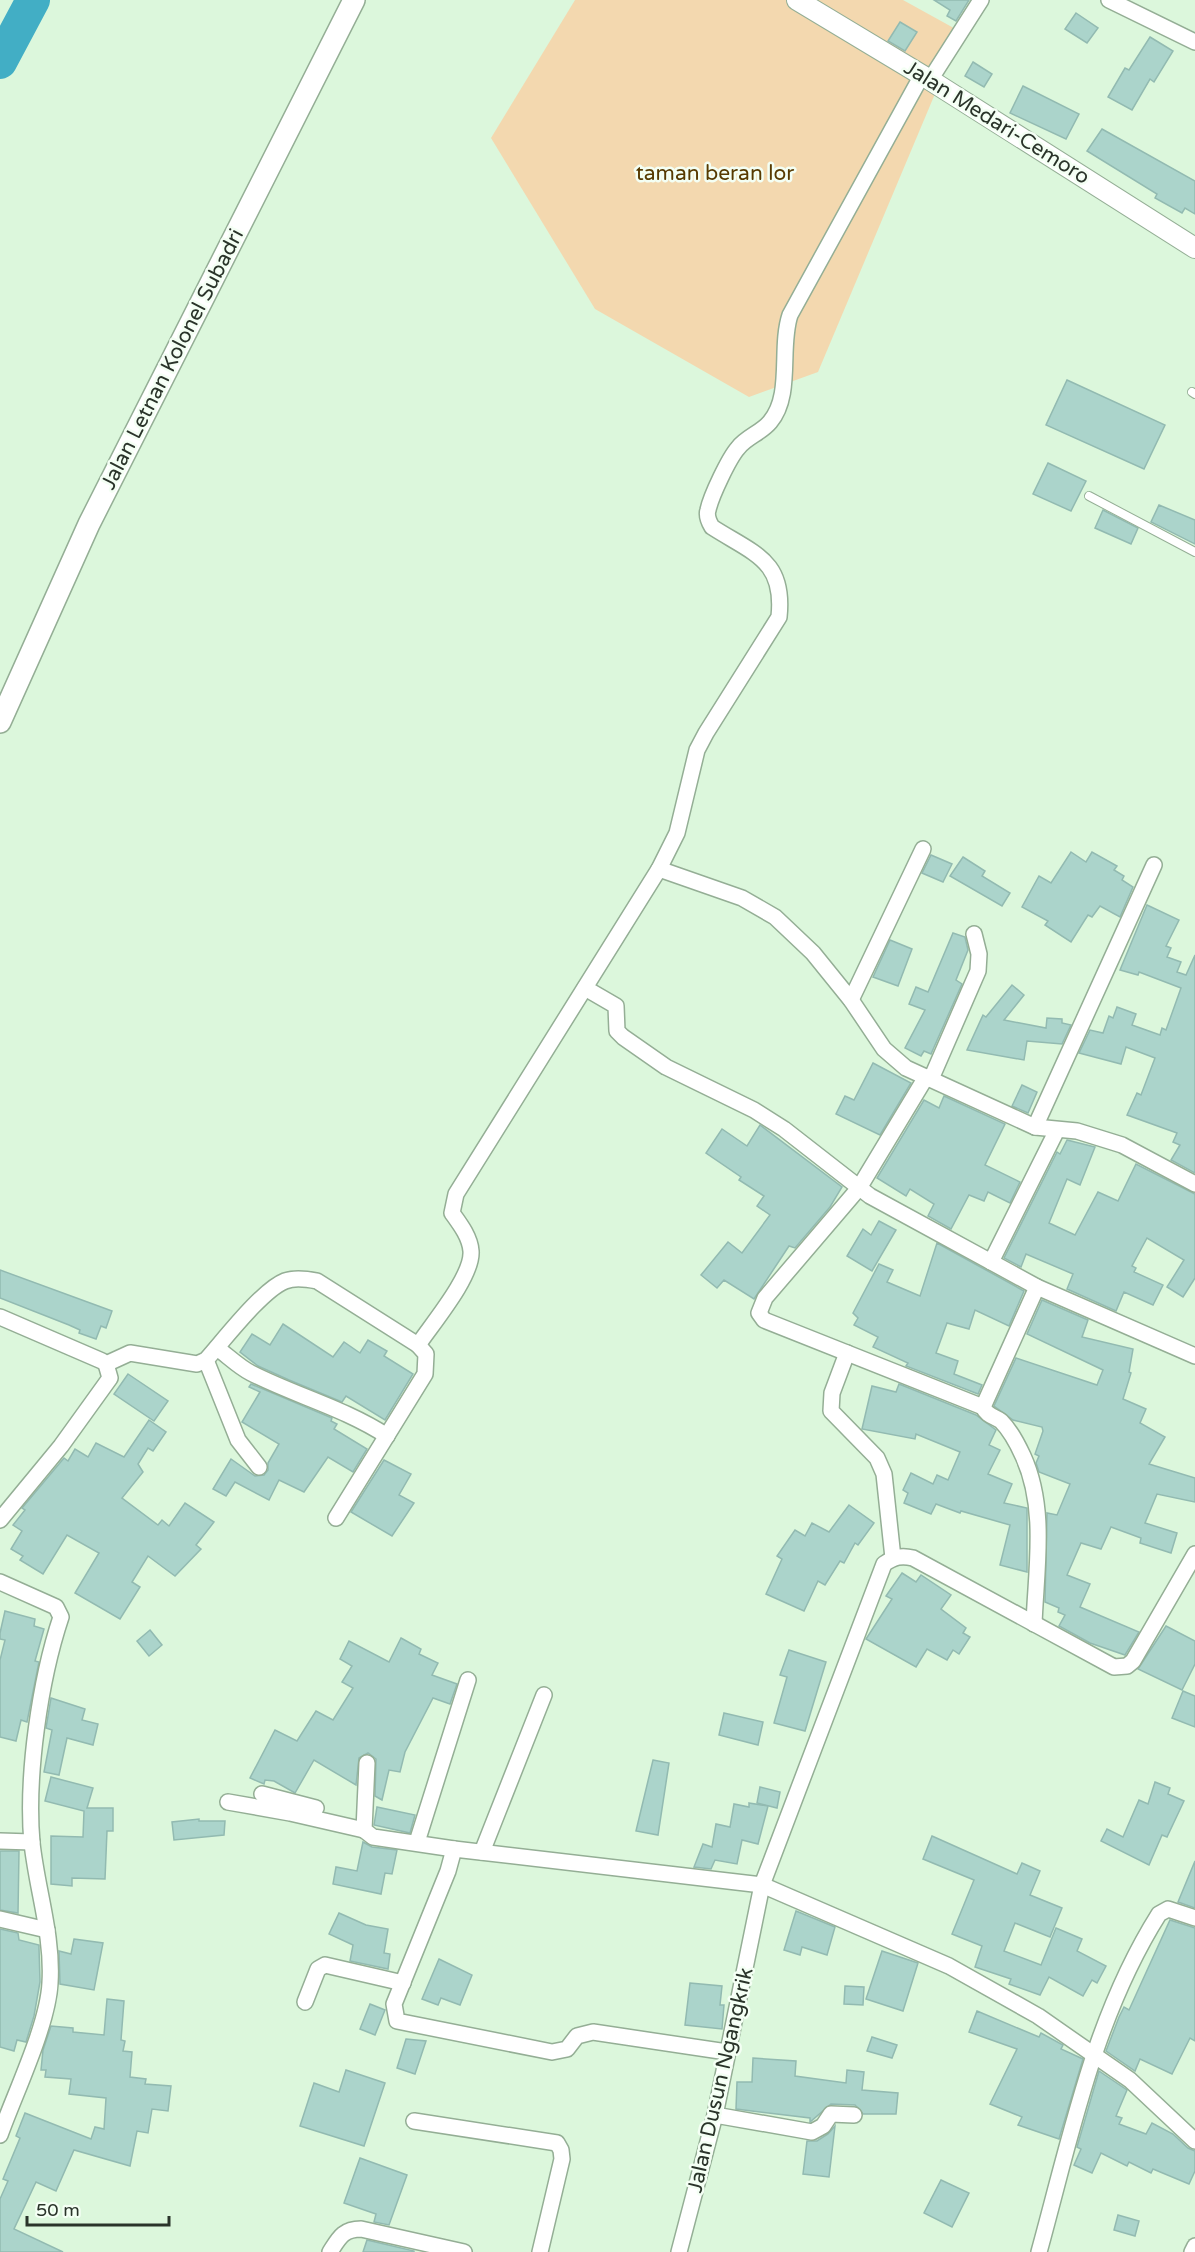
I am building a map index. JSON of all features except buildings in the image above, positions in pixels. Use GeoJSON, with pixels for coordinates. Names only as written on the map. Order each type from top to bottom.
{"type":"FeatureCollection","features":[{"type":"Feature","properties":{"kind":"main road","name":"Jalan Letnan Kolonel Subadri"},"geometry":{"type":"LineString","coordinates":[[0,722],[89,524],[354,0]]}},
{"type":"Feature","properties":{"kind":"street","name":"Jalan Medari-Cemoro"},"geometry":{"type":"LineString","coordinates":[[797,0],[926,78],[1195,248]]}},
{"type":"Feature","properties":{"kind":"street"},"geometry":{"type":"LineString","coordinates":[[418,1345],[462,1280],[469,1261],[471,1252],[467,1237],[452,1213],[456,1194],[659,869],[677,833],[697,750],[779,617],[781,599],[775,573],[766,563],[712,527],[709,522],[708,509],[736,449],[770,422],[776,412],[782,396],[785,334],[790,315],[926,78],[981,0]]}},
{"type":"Feature","properties":{"kind":"street"},"geometry":{"type":"LineString","coordinates":[[1109,0],[1195,42]]}},
{"type":"Feature","properties":{"kind":"street"},"geometry":{"type":"LineString","coordinates":[[851,1000],[923,849]]}},
{"type":"Feature","properties":{"kind":"street"},"geometry":{"type":"LineString","coordinates":[[1035,1127],[1154,865]]}},
{"type":"Feature","properties":{"kind":"street"},"geometry":{"type":"LineString","coordinates":[[659,869],[742,898],[775,917],[813,953],[851,1000],[892,1058],[928,1078],[1035,1127],[1077,1131],[1122,1145],[1195,1184]]}},
{"type":"Feature","properties":{"kind":"street"},"geometry":{"type":"LineString","coordinates":[[974,934],[979,954],[978,971],[928,1078],[859,1188],[759,1306],[759,1313],[764,1320],[983,1407],[988,1415],[1001,1422],[1023,1456],[1038,1517],[1034,1624]]}},
{"type":"Feature","properties":{"kind":"street"},"geometry":{"type":"LineString","coordinates":[[585,988],[616,1006],[617,1031],[623,1037],[683,1075],[784,1129],[859,1188],[1037,1287],[1195,1356]]}},
{"type":"Feature","properties":{"kind":"street"},"geometry":{"type":"LineString","coordinates":[[991,1262],[1057,1130]]}},
{"type":"Feature","properties":{"kind":"street"},"geometry":{"type":"LineString","coordinates":[[106,1364],[130,1353],[197,1364],[206,1360],[271,1289],[286,1281],[304,1278],[317,1281],[418,1345],[426,1354],[425,1374],[336,1518]]}},
{"type":"Feature","properties":{"kind":"street"},"geometry":{"type":"LineString","coordinates":[[983,1407],[1037,1287]]}},
{"type":"Feature","properties":{"kind":"street"},"geometry":{"type":"LineString","coordinates":[[0,1317],[106,1364],[110,1372],[108,1384],[0,1520]]}},
{"type":"Feature","properties":{"kind":"street"},"geometry":{"type":"LineString","coordinates":[[217,1348],[249,1372],[327,1407],[359,1418],[387,1436]]}},
{"type":"Feature","properties":{"kind":"street"},"geometry":{"type":"LineString","coordinates":[[847,1353],[832,1393],[831,1411],[877,1458],[884,1474],[892,1558],[904,1556],[913,1558],[1114,1667],[1127,1666],[1133,1661],[1195,1554]]}},
{"type":"Feature","properties":{"kind":"street"},"geometry":{"type":"LineString","coordinates":[[206,1360],[238,1440],[259,1467]]}},
{"type":"Feature","properties":{"kind":"street","name":"Jalan Dusun Ngangkrik"},"geometry":{"type":"LineString","coordinates":[[679,2252],[715,2115],[762,1886],[877,1580],[884,1564],[892,1558]]}},
{"type":"Feature","properties":{"kind":"street"},"geometry":{"type":"LineString","coordinates":[[0,1582],[56,1606],[61,1617],[51,1650],[38,1728],[32,1842],[47,1930],[50,1985],[45,2011],[0,2134]]}},
{"type":"Feature","properties":{"kind":"street"},"geometry":{"type":"LineString","coordinates":[[417,1842],[468,1680]]}},
{"type":"Feature","properties":{"kind":"street"},"geometry":{"type":"LineString","coordinates":[[482,1852],[544,1695]]}},
{"type":"Feature","properties":{"kind":"street"},"geometry":{"type":"LineString","coordinates":[[363,1825],[367,1762]]}},
{"type":"Feature","properties":{"kind":"street"},"geometry":{"type":"LineString","coordinates":[[262,1794],[363,1825],[373,1837],[762,1886],[949,1966],[1038,2016],[1130,2080],[1195,2141]]}},
{"type":"Feature","properties":{"kind":"street"},"geometry":{"type":"LineString","coordinates":[[228,1802],[363,1825]]}},
{"type":"Feature","properties":{"kind":"street"},"geometry":{"type":"LineString","coordinates":[[0,1841],[32,1842]]}},
{"type":"Feature","properties":{"kind":"street"},"geometry":{"type":"LineString","coordinates":[[454,1849],[448,1871],[394,2004],[397,2021],[552,2052],[567,2049],[577,2036],[593,2032],[727,2052]]}},
{"type":"Feature","properties":{"kind":"street"},"geometry":{"type":"LineString","coordinates":[[1040,2252],[1093,2056],[1110,2005],[1159,1914],[1168,1909],[1195,1918]]}},
{"type":"Feature","properties":{"kind":"street"},"geometry":{"type":"LineString","coordinates":[[0,1919],[47,1930]]}},
{"type":"Feature","properties":{"kind":"street"},"geometry":{"type":"LineString","coordinates":[[305,2002],[318,1969],[325,1965],[403,1983]]}},
{"type":"Feature","properties":{"kind":"street"},"geometry":{"type":"LineString","coordinates":[[715,2115],[812,2132],[823,2126],[831,2114],[854,2115]]}},
{"type":"Feature","properties":{"kind":"street"},"geometry":{"type":"LineString","coordinates":[[414,2121],[557,2143],[562,2159],[540,2252]]}},
{"type":"Feature","properties":{"kind":"street"},"geometry":{"type":"LineString","coordinates":[[330,2252],[340,2236],[349,2229],[361,2229],[464,2252]]}},
{"type":"Feature","properties":{"kind":"street"},"geometry":{"type":"LineString","coordinates":[[1192,2252],[1195,2246]]}},
{"type":"Feature","properties":{"kind":"lane"},"geometry":{"type":"LineString","coordinates":[[1089,496],[1195,552]]}},
{"type":"Feature","properties":{"kind":"green space","name":"taman beran lor"},"geometry":{"type":"Polygon","coordinates":[[[575,0],[903,0],[961,32],[818,372],[749,397],[595,309],[491,138],[575,0]]]}},
{"type":"Feature","properties":{"kind":"waterway"},"geometry":{"type":"LineString","coordinates":[[0,62],[33,0]]}}]}
